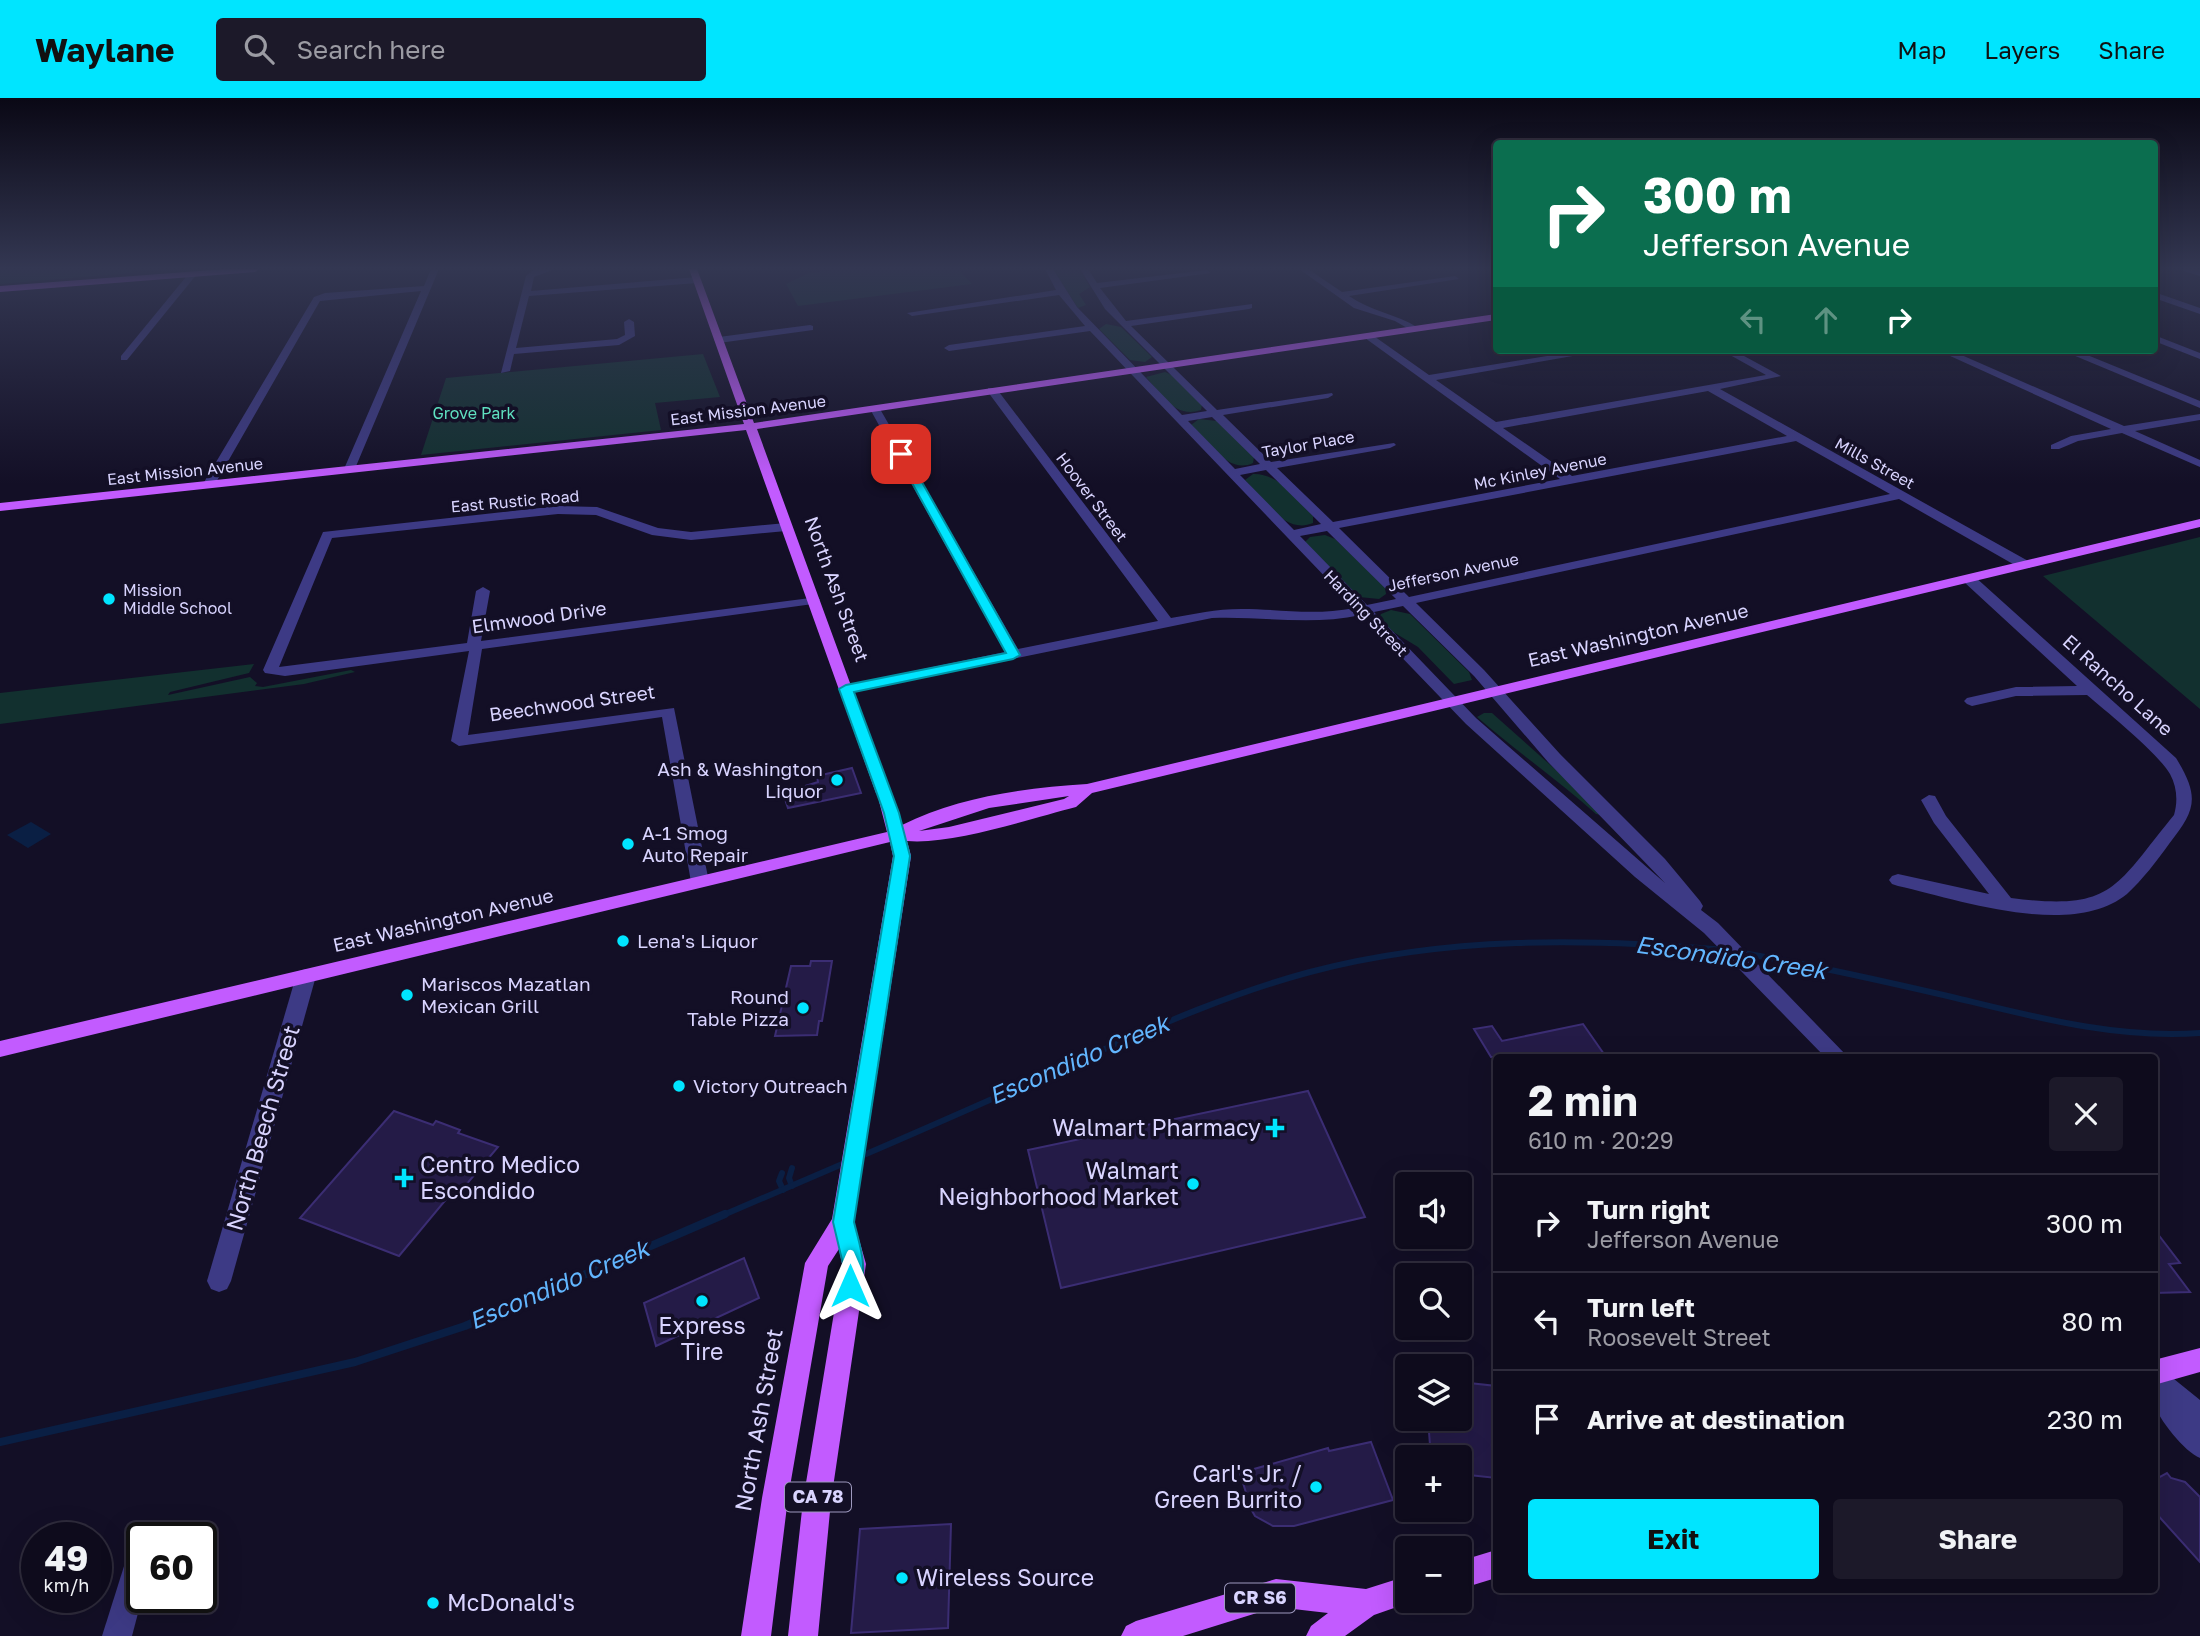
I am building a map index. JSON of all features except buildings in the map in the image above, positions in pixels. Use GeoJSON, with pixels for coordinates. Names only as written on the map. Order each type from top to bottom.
{"type":"FeatureCollection","features":[{"type":"Feature","properties":{"kind":"main road","name":"North Ash Street"},"geometry":{"type":"LineString","coordinates":[[719,341],[885,797],[902,856],[843,1222],[817,1263],[775,1498],[756,1636]]}},
{"type":"Feature","properties":{"kind":"main road","name":"East Mission Avenue"},"geometry":{"type":"LineString","coordinates":[[0,506],[750,427],[1335,341]]}},
{"type":"Feature","properties":{"kind":"main road","name":"East Washington Avenue"},"geometry":{"type":"LineString","coordinates":[[0,1049],[897,835],[949,833],[1070,803],[1087,789],[2200,523]]}},
{"type":"Feature","properties":{"kind":"main road","name":"North Ash Street"},"geometry":{"type":"LineString","coordinates":[[803,1636],[816,1509],[854,1264],[843,1222]]}},
{"type":"Feature","properties":{"kind":"main road"},"geometry":{"type":"LineString","coordinates":[[2158,1372],[2200,1360]]}},
{"type":"Feature","properties":{"kind":"main road"},"geometry":{"type":"LineString","coordinates":[[1472,1571],[1493,1565]]}},
{"type":"Feature","properties":{"kind":"main road","name":"CR S6"},"geometry":{"type":"LineString","coordinates":[[1136,1636],[1276,1593],[1366,1603]]}},
{"type":"Feature","properties":{"kind":"main road","name":"CR S6"},"geometry":{"type":"LineString","coordinates":[[1321,1636],[1366,1603],[1395,1594]]}},
{"type":"Feature","properties":{"kind":"street"},"geometry":{"type":"LineString","coordinates":[[124,358],[138,341]]}},
{"type":"Feature","properties":{"kind":"street"},"geometry":{"type":"LineString","coordinates":[[209,484],[293,341]]}},
{"type":"Feature","properties":{"kind":"street"},"geometry":{"type":"LineString","coordinates":[[350,469],[404,341]]}},
{"type":"Feature","properties":{"kind":"street"},"geometry":{"type":"LineString","coordinates":[[505,371],[513,341]]}},
{"type":"Feature","properties":{"kind":"street"},"geometry":{"type":"LineString","coordinates":[[510,351],[621,341]]}},
{"type":"Feature","properties":{"kind":"street"},"geometry":{"type":"LineString","coordinates":[[949,348],[1001,341]]}},
{"type":"Feature","properties":{"kind":"street","name":"Harding Street"},"geometry":{"type":"LineString","coordinates":[[1104,341],[1453,702],[1641,873],[1711,928]]}},
{"type":"Feature","properties":{"kind":"street","name":"Harding Street"},"geometry":{"type":"LineString","coordinates":[[1141,341],[1479,673],[1554,758],[1659,863],[1711,928],[1835,1054]]}},
{"type":"Feature","properties":{"kind":"street"},"geometry":{"type":"LineString","coordinates":[[1375,341],[1571,481]]}},
{"type":"Feature","properties":{"kind":"street"},"geometry":{"type":"LineString","coordinates":[[2161,341],[2200,356]]}},
{"type":"Feature","properties":{"kind":"street"},"geometry":{"type":"LineString","coordinates":[[1427,378],[1577,354]]}},
{"type":"Feature","properties":{"kind":"street"},"geometry":{"type":"LineString","coordinates":[[1494,426],[1776,376],[1734,354]]}},
{"type":"Feature","properties":{"kind":"street"},"geometry":{"type":"LineString","coordinates":[[1951,354],[2200,464]]}},
{"type":"Feature","properties":{"kind":"street"},"geometry":{"type":"LineString","coordinates":[[2076,354],[2200,405]]}},
{"type":"Feature","properties":{"kind":"street","name":"Mills Street"},"geometry":{"type":"LineString","coordinates":[[1710,388],[2025,565]]}},
{"type":"Feature","properties":{"kind":"street","name":"Hoover Street"},"geometry":{"type":"LineString","coordinates":[[992,390],[1167,623]]}},
{"type":"Feature","properties":{"kind":"street"},"geometry":{"type":"LineString","coordinates":[[1179,419],[1328,395]]}},
{"type":"Feature","properties":{"kind":"street"},"geometry":{"type":"LineString","coordinates":[[876,409],[1013,655]]}},
{"type":"Feature","properties":{"kind":"street"},"geometry":{"type":"LineString","coordinates":[[2055,447],[2074,438],[2200,417]]}},
{"type":"Feature","properties":{"kind":"street","name":"Mc Kinley Avenue"},"geometry":{"type":"LineString","coordinates":[[1290,534],[1797,437]]}},
{"type":"Feature","properties":{"kind":"street","name":"Taylor Place"},"geometry":{"type":"LineString","coordinates":[[1231,473],[1390,445]]}},
{"type":"Feature","properties":{"kind":"street"},"geometry":{"type":"LineString","coordinates":[[2187,458],[2200,455]]}},
{"type":"Feature","properties":{"kind":"street","name":"Jefferson Avenue"},"geometry":{"type":"LineString","coordinates":[[846,689],[1226,613],[1304,618],[1362,610],[1901,495]]}},
{"type":"Feature","properties":{"kind":"street","name":"East Rustic Road"},"geometry":{"type":"LineString","coordinates":[[270,670],[327,535],[558,510],[597,511],[656,532],[691,536],[786,527]]}},
{"type":"Feature","properties":{"kind":"street","name":"El Rancho Lane"},"geometry":{"type":"LineString","coordinates":[[1898,880],[2038,908],[2092,906],[2111,898],[2124,886],[2182,817],[2186,805],[2186,792],[2178,772],[2160,752],[1969,579]]}},
{"type":"Feature","properties":{"kind":"street","name":"Beechwood Street"},"geometry":{"type":"LineString","coordinates":[[483,591],[473,637],[476,653],[459,741],[669,710],[700,882]]}},
{"type":"Feature","properties":{"kind":"street","name":"Elmwood Drive"},"geometry":{"type":"LineString","coordinates":[[270,670],[285,672],[813,600]]}},
{"type":"Feature","properties":{"kind":"street"},"geometry":{"type":"LineString","coordinates":[[1972,701],[1988,694],[2091,690]]}},
{"type":"Feature","properties":{"kind":"street"},"geometry":{"type":"LineString","coordinates":[[1929,800],[1940,820],[2005,902]]}},
{"type":"Feature","properties":{"kind":"street","name":"North Beech Street"},"geometry":{"type":"LineString","coordinates":[[219,1281],[306,976]]}},
{"type":"Feature","properties":{"kind":"street"},"geometry":{"type":"LineString","coordinates":[[2158,1383],[2200,1417]]}},
{"type":"Feature","properties":{"kind":"street"},"geometry":{"type":"LineString","coordinates":[[2158,1386],[2189,1434],[2200,1445]]}},
{"type":"Feature","properties":{"kind":"street"},"geometry":{"type":"LineString","coordinates":[[117,1636],[126,1604]]}},
{"type":"Feature","properties":{"kind":"green space"},"geometry":{"type":"Polygon","coordinates":[[[1111,341],[1135,341],[1152,357],[1145,362],[1130,360],[1111,341]]]}},
{"type":"Feature","properties":{"kind":"green space","name":"Grove Park"},"geometry":{"type":"Polygon","coordinates":[[[703,354],[720,397],[655,403],[661,430],[421,455],[446,378],[703,354]]]}},
{"type":"Feature","properties":{"kind":"green space"},"geometry":{"type":"Polygon","coordinates":[[[1165,372],[1172,375],[1202,405],[1201,410],[1192,412],[1176,408],[1146,377],[1165,372]]]}},
{"type":"Feature","properties":{"kind":"green space"},"geometry":{"type":"Polygon","coordinates":[[[1199,419],[1217,421],[1254,457],[1253,463],[1235,464],[1219,454],[1191,425],[1199,419]]]}},
{"type":"Feature","properties":{"kind":"green space"},"geometry":{"type":"Polygon","coordinates":[[[1253,474],[1279,482],[1313,516],[1313,523],[1293,524],[1275,513],[1245,480],[1253,474]]]}},
{"type":"Feature","properties":{"kind":"green space"},"geometry":{"type":"Polygon","coordinates":[[[1325,535],[1335,539],[1385,587],[1386,594],[1379,599],[1359,597],[1305,542],[1310,537],[1325,535]]]}},
{"type":"Feature","properties":{"kind":"green space"},"geometry":{"type":"Polygon","coordinates":[[[2200,537],[2200,709],[2043,576],[2200,537]]]}},
{"type":"Feature","properties":{"kind":"green space"},"geometry":{"type":"Polygon","coordinates":[[[1391,610],[1410,614],[1469,672],[1472,680],[1454,684],[1418,647],[1390,630],[1379,618],[1381,614],[1391,610]]]}},
{"type":"Feature","properties":{"kind":"green space"},"geometry":{"type":"Polygon","coordinates":[[[254,664],[249,673],[170,692],[168,695],[250,677],[257,683],[255,686],[263,687],[351,670],[355,672],[304,684],[0,724],[0,693],[254,664]]]}},
{"type":"Feature","properties":{"kind":"green space"},"geometry":{"type":"Polygon","coordinates":[[[1492,713],[1575,787],[1601,815],[1596,814],[1477,717],[1492,713]]]}},
{"type":"Feature","properties":{"kind":"water"},"geometry":{"type":"Polygon","coordinates":[[[31,822],[51,834],[28,848],[7,835],[31,822]]]}},
{"type":"Feature","properties":{"kind":"waterway","name":"Escondido Creek"},"geometry":{"type":"LineString","coordinates":[[859,1157],[1166,1023],[1223,1000],[1310,972],[1413,952],[1517,943],[1621,943],[1726,950]]}},
{"type":"Feature","properties":{"kind":"waterway","name":"Escondido Creek"},"geometry":{"type":"LineString","coordinates":[[1743,953],[2075,1025],[2137,1033],[2200,1033]]}},
{"type":"Feature","properties":{"kind":"waterway","name":"Escondido Creek"},"geometry":{"type":"LineString","coordinates":[[792,1186],[847,1162]]}},
{"type":"Feature","properties":{"kind":"waterway"},"geometry":{"type":"LineString","coordinates":[[792,1168],[789,1178],[792,1186]]}},
{"type":"Feature","properties":{"kind":"waterway"},"geometry":{"type":"LineString","coordinates":[[782,1173],[779,1181],[783,1190]]}},
{"type":"Feature","properties":{"kind":"waterway","name":"Escondido Creek"},"geometry":{"type":"LineString","coordinates":[[783,1190],[792,1186]]}},
{"type":"Feature","properties":{"kind":"waterway","name":"Escondido Creek"},"geometry":{"type":"LineString","coordinates":[[721,1216],[783,1190]]}},
{"type":"Feature","properties":{"kind":"waterway","name":"Escondido Creek"},"geometry":{"type":"LineString","coordinates":[[0,1442],[355,1362],[465,1326],[725,1214]]}},
{"type":"Feature","properties":{"kind":"place","name":"Mission Middle School"},"geometry":{"type":"Point","coordinates":[109,599]}},
{"type":"Feature","properties":{"kind":"place","name":"Ash & Washington Liquor"},"geometry":{"type":"Point","coordinates":[837,780]}},
{"type":"Feature","properties":{"kind":"place","name":"A-1 Smog Auto Repair"},"geometry":{"type":"Point","coordinates":[628,844]}},
{"type":"Feature","properties":{"kind":"place","name":"Lena's Liquor"},"geometry":{"type":"Point","coordinates":[623,941]}},
{"type":"Feature","properties":{"kind":"place","name":"Mariscos Mazatlan Mexican Grill"},"geometry":{"type":"Point","coordinates":[407,995]}},
{"type":"Feature","properties":{"kind":"place","name":"Round Table Pizza"},"geometry":{"type":"Point","coordinates":[803,1008]}},
{"type":"Feature","properties":{"kind":"place","name":"Victory Outreach"},"geometry":{"type":"Point","coordinates":[679,1086]}},
{"type":"Feature","properties":{"kind":"place","name":"Walmart Pharmacy"},"geometry":{"type":"Point","coordinates":[1275,1128]}},
{"type":"Feature","properties":{"kind":"place","name":"Centro Medico Escondido"},"geometry":{"type":"Point","coordinates":[404,1178]}},
{"type":"Feature","properties":{"kind":"place","name":"Walmart Neighborhood Market"},"geometry":{"type":"Point","coordinates":[1193,1184]}},
{"type":"Feature","properties":{"kind":"place","name":"Express Tire"},"geometry":{"type":"Point","coordinates":[702,1301]}},
{"type":"Feature","properties":{"kind":"place","name":"Carl's Jr. / Green Burrito"},"geometry":{"type":"Point","coordinates":[1316,1487]}},
{"type":"Feature","properties":{"kind":"place","name":"Wireless Source"},"geometry":{"type":"Point","coordinates":[902,1578]}},
{"type":"Feature","properties":{"kind":"place","name":"McDonald's"},"geometry":{"type":"Point","coordinates":[433,1603]}},
{"type":"Feature","properties":{"kind":"route"},"geometry":{"type":"LineString","coordinates":[[850,1286],[854,1264],[843,1222],[902,856],[891,813],[846,689],[1013,655],[901,454]]}}]}
